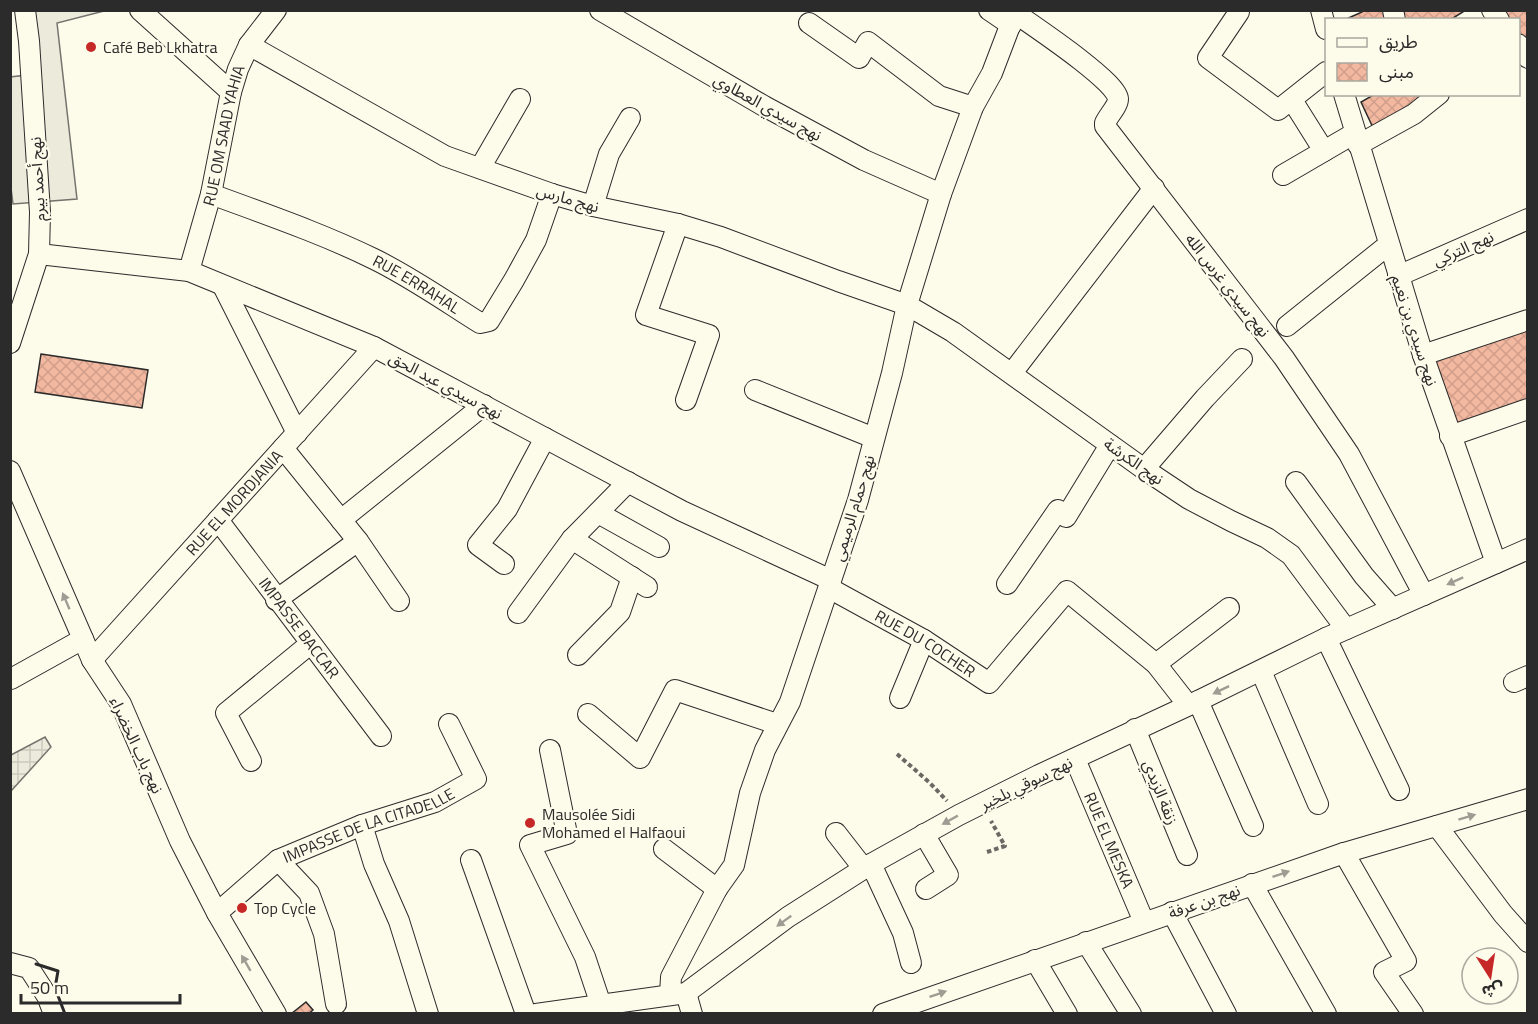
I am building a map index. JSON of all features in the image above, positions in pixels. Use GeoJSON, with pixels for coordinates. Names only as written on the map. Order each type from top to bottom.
{"type":"FeatureCollection","features":[{"type":"Feature","properties":{"kind":"street","name":"نهج أحمد بيرم"},"geometry":{"type":"LineString","coordinates":[[10,343],[39,254],[39,201],[25,10]]}},
{"type":"Feature","properties":{"kind":"street"},"geometry":{"type":"LineString","coordinates":[[140,10],[231,92]]}},
{"type":"Feature","properties":{"kind":"street","name":"RUE OM SAAD YAHIA"},"geometry":{"type":"LineString","coordinates":[[189,271],[210,194],[231,92],[238,69],[249,45],[276,10]]}},
{"type":"Feature","properties":{"kind":"street","name":"نهج سيدي العطاوي"},"geometry":{"type":"LineString","coordinates":[[600,10],[764,106],[864,160],[940,194]]}},
{"type":"Feature","properties":{"kind":"street"},"geometry":{"type":"LineString","coordinates":[[989,10],[1014,16]]}},
{"type":"Feature","properties":{"kind":"street"},"geometry":{"type":"LineString","coordinates":[[1237,10],[1239,12],[1208,58],[1278,110],[1325,73]]}},
{"type":"Feature","properties":{"kind":"street"},"geometry":{"type":"LineString","coordinates":[[1321,10],[1325,25]]}},
{"type":"Feature","properties":{"kind":"street","name":"نهج حمام الرميمي"},"geometry":{"type":"LineString","coordinates":[[678,994],[670,977],[717,889],[734,865],[750,793],[765,750],[790,702],[858,500],[892,373],[907,305],[940,194],[974,107],[992,73],[1014,16]]}},
{"type":"Feature","properties":{"kind":"street","name":"نهج سيدي غرس الله"},"geometry":{"type":"LineString","coordinates":[[1014,16],[1092,68],[1117,93],[1118,102],[1104,123],[1105,126],[1263,328],[1348,454],[1424,595]]}},
{"type":"Feature","properties":{"kind":"street"},"geometry":{"type":"LineString","coordinates":[[809,23],[859,58],[868,42],[939,96],[974,107]]}},
{"type":"Feature","properties":{"kind":"street","name":"نهج مارس"},"geometry":{"type":"LineString","coordinates":[[249,45],[446,156],[552,194],[593,206],[678,224],[722,237],[907,305]]}},
{"type":"Feature","properties":{"kind":"street","name":"نهج سيدي بن نعيم"},"geometry":{"type":"LineString","coordinates":[[1345,96],[1423,355],[1496,563]]}},
{"type":"Feature","properties":{"kind":"street"},"geometry":{"type":"LineString","coordinates":[[1283,176],[1324,151],[1414,114],[1436,96]]}},
{"type":"Feature","properties":{"kind":"street"},"geometry":{"type":"LineString","coordinates":[[480,168],[520,99]]}},
{"type":"Feature","properties":{"kind":"street"},"geometry":{"type":"LineString","coordinates":[[1292,100],[1324,151]]}},
{"type":"Feature","properties":{"kind":"street"},"geometry":{"type":"LineString","coordinates":[[593,206],[609,154],[630,118]]}},
{"type":"Feature","properties":{"kind":"street"},"geometry":{"type":"LineString","coordinates":[[1012,373],[1154,188]]}},
{"type":"Feature","properties":{"kind":"street","name":"RUE ERRAHAL"},"geometry":{"type":"LineString","coordinates":[[210,194],[287,222],[372,258],[408,277],[480,323],[489,321],[514,280],[536,240],[552,194]]}},
{"type":"Feature","properties":{"kind":"street","name":"نهج التركي"},"geometry":{"type":"LineString","coordinates":[[1398,276],[1527,219]]}},
{"type":"Feature","properties":{"kind":"street"},"geometry":{"type":"LineString","coordinates":[[678,224],[646,315],[709,335],[686,400]]}},
{"type":"Feature","properties":{"kind":"street"},"geometry":{"type":"LineString","coordinates":[[1287,326],[1388,245]]}},
{"type":"Feature","properties":{"kind":"street","name":"نهج سيدي عبد الحق"},"geometry":{"type":"LineString","coordinates":[[39,254],[189,271],[374,347],[682,511],[830,584]]}},
{"type":"Feature","properties":{"kind":"street"},"geometry":{"type":"LineString","coordinates":[[223,286],[297,433]]}},
{"type":"Feature","properties":{"kind":"street","name":"نهج الكرشة"},"geometry":{"type":"LineString","coordinates":[[907,305],[1012,373],[1110,445],[1189,499],[1268,538],[1291,555],[1346,629]]}},
{"type":"Feature","properties":{"kind":"street"},"geometry":{"type":"LineString","coordinates":[[1423,355],[1527,320]]}},
{"type":"Feature","properties":{"kind":"street","name":"RUE EL MORDJANIA"},"geometry":{"type":"LineString","coordinates":[[92,660],[374,347]]}},
{"type":"Feature","properties":{"kind":"street"},"geometry":{"type":"LineString","coordinates":[[1144,469],[1242,359]]}},
{"type":"Feature","properties":{"kind":"street"},"geometry":{"type":"LineString","coordinates":[[755,390],[874,438]]}},
{"type":"Feature","properties":{"kind":"street"},"geometry":{"type":"LineString","coordinates":[[341,520],[484,405]]}},
{"type":"Feature","properties":{"kind":"street"},"geometry":{"type":"LineString","coordinates":[[1450,436],[1527,409]]}},
{"type":"Feature","properties":{"kind":"street"},"geometry":{"type":"LineString","coordinates":[[504,564],[478,545],[507,509],[545,438]]}},
{"type":"Feature","properties":{"kind":"street"},"geometry":{"type":"LineString","coordinates":[[1007,584],[1058,510],[1066,517],[1110,445]]}},
{"type":"Feature","properties":{"kind":"street"},"geometry":{"type":"LineString","coordinates":[[283,448],[358,541],[399,601]]}},
{"type":"Feature","properties":{"kind":"street","name":"نهج باب الخضراء"},"geometry":{"type":"LineString","coordinates":[[10,471],[92,660],[121,704],[180,841],[217,913],[276,1014]]}},
{"type":"Feature","properties":{"kind":"street"},"geometry":{"type":"LineString","coordinates":[[518,614],[572,539],[628,482]]}},
{"type":"Feature","properties":{"kind":"street"},"geometry":{"type":"LineString","coordinates":[[1296,482],[1364,576],[1393,609]]}},
{"type":"Feature","properties":{"kind":"street"},"geometry":{"type":"LineString","coordinates":[[598,513],[659,547]]}},
{"type":"Feature","properties":{"kind":"street","name":"IMPASSE BACCAR"},"geometry":{"type":"LineString","coordinates":[[218,520],[276,600],[381,736]]}},
{"type":"Feature","properties":{"kind":"street"},"geometry":{"type":"LineString","coordinates":[[572,539],[640,582],[620,612],[578,655]]}},
{"type":"Feature","properties":{"kind":"street"},"geometry":{"type":"LineString","coordinates":[[276,600],[358,541]]}},
{"type":"Feature","properties":{"kind":"street","name":"نهج سوقي بلخير"},"geometry":{"type":"LineString","coordinates":[[536,1014],[678,994],[788,917],[868,866],[959,815],[1326,638],[1527,550]]}},
{"type":"Feature","properties":{"kind":"street","name":"RUE DU COCHER"},"geometry":{"type":"LineString","coordinates":[[830,584],[924,640],[989,683],[1066,591],[1156,664],[1193,703],[1254,826]]}},
{"type":"Feature","properties":{"kind":"street"},"geometry":{"type":"LineString","coordinates":[[1156,664],[1229,608]]}},
{"type":"Feature","properties":{"kind":"street"},"geometry":{"type":"LineString","coordinates":[[1326,638],[1399,790]]}},
{"type":"Feature","properties":{"kind":"street"},"geometry":{"type":"LineString","coordinates":[[11,679],[83,639]]}},
{"type":"Feature","properties":{"kind":"street"},"geometry":{"type":"LineString","coordinates":[[900,698],[924,640]]}},
{"type":"Feature","properties":{"kind":"street"},"geometry":{"type":"LineString","coordinates":[[251,761],[225,713],[310,644]]}},
{"type":"Feature","properties":{"kind":"street"},"geometry":{"type":"LineString","coordinates":[[1261,671],[1318,804]]}},
{"type":"Feature","properties":{"kind":"street"},"geometry":{"type":"LineString","coordinates":[[588,714],[640,758],[675,690],[777,724]]}},
{"type":"Feature","properties":{"kind":"street","name":"IMPASSE DE LA CITADELLE"},"geometry":{"type":"LineString","coordinates":[[217,913],[278,860],[362,825],[435,802],[476,779],[449,724]]}},
{"type":"Feature","properties":{"kind":"street","name":"زنقة الزيدي"},"geometry":{"type":"LineString","coordinates":[[1135,729],[1186,855]]}},
{"type":"Feature","properties":{"kind":"street"},"geometry":{"type":"LineString","coordinates":[[550,750],[567,834],[530,845],[585,957],[591,1008]]}},
{"type":"Feature","properties":{"kind":"street","name":"RUE EL MESKA"},"geometry":{"type":"LineString","coordinates":[[1075,759],[1144,922]]}},
{"type":"Feature","properties":{"kind":"street","name":"نهج بن عرفة"},"geometry":{"type":"LineString","coordinates":[[883,1014],[1344,852],[1527,799]]}},
{"type":"Feature","properties":{"kind":"street"},"geometry":{"type":"LineString","coordinates":[[362,825],[374,864],[399,921],[428,1014]]}},
{"type":"Feature","properties":{"kind":"street"},"geometry":{"type":"LineString","coordinates":[[1437,826],[1527,942]]}},
{"type":"Feature","properties":{"kind":"street"},"geometry":{"type":"LineString","coordinates":[[836,833],[868,866],[903,933],[911,963]]}},
{"type":"Feature","properties":{"kind":"street"},"geometry":{"type":"LineString","coordinates":[[924,834],[948,875],[926,889]]}},
{"type":"Feature","properties":{"kind":"street"},"geometry":{"type":"LineString","coordinates":[[664,849],[717,889]]}},
{"type":"Feature","properties":{"kind":"street"},"geometry":{"type":"LineString","coordinates":[[1344,852],[1406,961],[1384,972],[1413,1014]]}},
{"type":"Feature","properties":{"kind":"street"},"geometry":{"type":"LineString","coordinates":[[278,860],[309,893],[324,934],[336,1004]]}},
{"type":"Feature","properties":{"kind":"street"},"geometry":{"type":"LineString","coordinates":[[471,860],[526,1014]]}},
{"type":"Feature","properties":{"kind":"street"},"geometry":{"type":"LineString","coordinates":[[1252,884],[1326,1014]]}},
{"type":"Feature","properties":{"kind":"street"},"geometry":{"type":"LineString","coordinates":[[1172,912],[1226,1014]]}},
{"type":"Feature","properties":{"kind":"street"},"geometry":{"type":"LineString","coordinates":[[1086,942],[1131,1014]]}},
{"type":"Feature","properties":{"kind":"street"},"geometry":{"type":"LineString","coordinates":[[1035,960],[1067,1014]]}},
{"type":"Feature","properties":{"kind":"street"},"geometry":{"type":"LineString","coordinates":[[10,963],[29,968],[47,996],[54,1014]]}},
{"type":"Feature","properties":{"kind":"street"},"geometry":{"type":"LineString","coordinates":[[678,994],[692,1014]]}},
{"type":"Feature","properties":{"kind":"path"},"geometry":{"type":"LineString","coordinates":[[897,754],[930,783],[959,815]]}},
{"type":"Feature","properties":{"kind":"path"},"geometry":{"type":"LineString","coordinates":[[982,804],[1005,846],[987,852]]}},
{"type":"Feature","properties":{"kind":"shaded area"},"geometry":{"type":"Polygon","coordinates":[[[31,11],[104,11],[57,23],[77,199],[13,204],[10,180],[10,77],[36,74],[31,11]]]}},
{"type":"Feature","properties":{"kind":"shaded area"},"geometry":{"type":"Polygon","coordinates":[[[45,737],[51,747],[11,791],[11,755],[45,737]]]}},
{"type":"Feature","properties":{"kind":"building"},"geometry":{"type":"Polygon","coordinates":[[[1362,10],[1391,10],[1393,16],[1389,18],[1348,18],[1362,10]]]}},
{"type":"Feature","properties":{"kind":"building"},"geometry":{"type":"Polygon","coordinates":[[[1396,10],[1466,10],[1453,18],[1398,18],[1396,10]]]}},
{"type":"Feature","properties":{"kind":"building"},"geometry":{"type":"Polygon","coordinates":[[[1501,10],[1528,10],[1528,53],[1520,41],[1520,18],[1506,18],[1501,10]]]}},
{"type":"Feature","properties":{"kind":"building"},"geometry":{"type":"Polygon","coordinates":[[[1372,96],[1431,96],[1375,132],[1361,102],[1372,96]]]}},
{"type":"Feature","properties":{"kind":"building"},"geometry":{"type":"Polygon","coordinates":[[[1528,327],[1528,407],[1456,429],[1433,356],[1528,327]]]}},
{"type":"Feature","properties":{"kind":"building"},"geometry":{"type":"Polygon","coordinates":[[[41,354],[148,370],[142,408],[35,392],[41,354]]]}},
{"type":"Feature","properties":{"kind":"building"},"geometry":{"type":"Polygon","coordinates":[[[306,1002],[313,1010],[308,1014],[291,1014],[306,1002]]]}},
{"type":"Feature","properties":{"kind":"wall"},"geometry":{"type":"LineString","coordinates":[[36,964],[58,971],[55,988],[65,1014]]}},
{"type":"Feature","properties":{"kind":"place","name":"Café Beb Lkhatra"},"geometry":{"type":"Point","coordinates":[91,47]}},
{"type":"Feature","properties":{"kind":"place","name":"Mausolée Sidi Mohamed el Halfaoui"},"geometry":{"type":"Point","coordinates":[530,823]}},
{"type":"Feature","properties":{"kind":"place","name":"Top Cycle"},"geometry":{"type":"Point","coordinates":[242,908]}}]}
